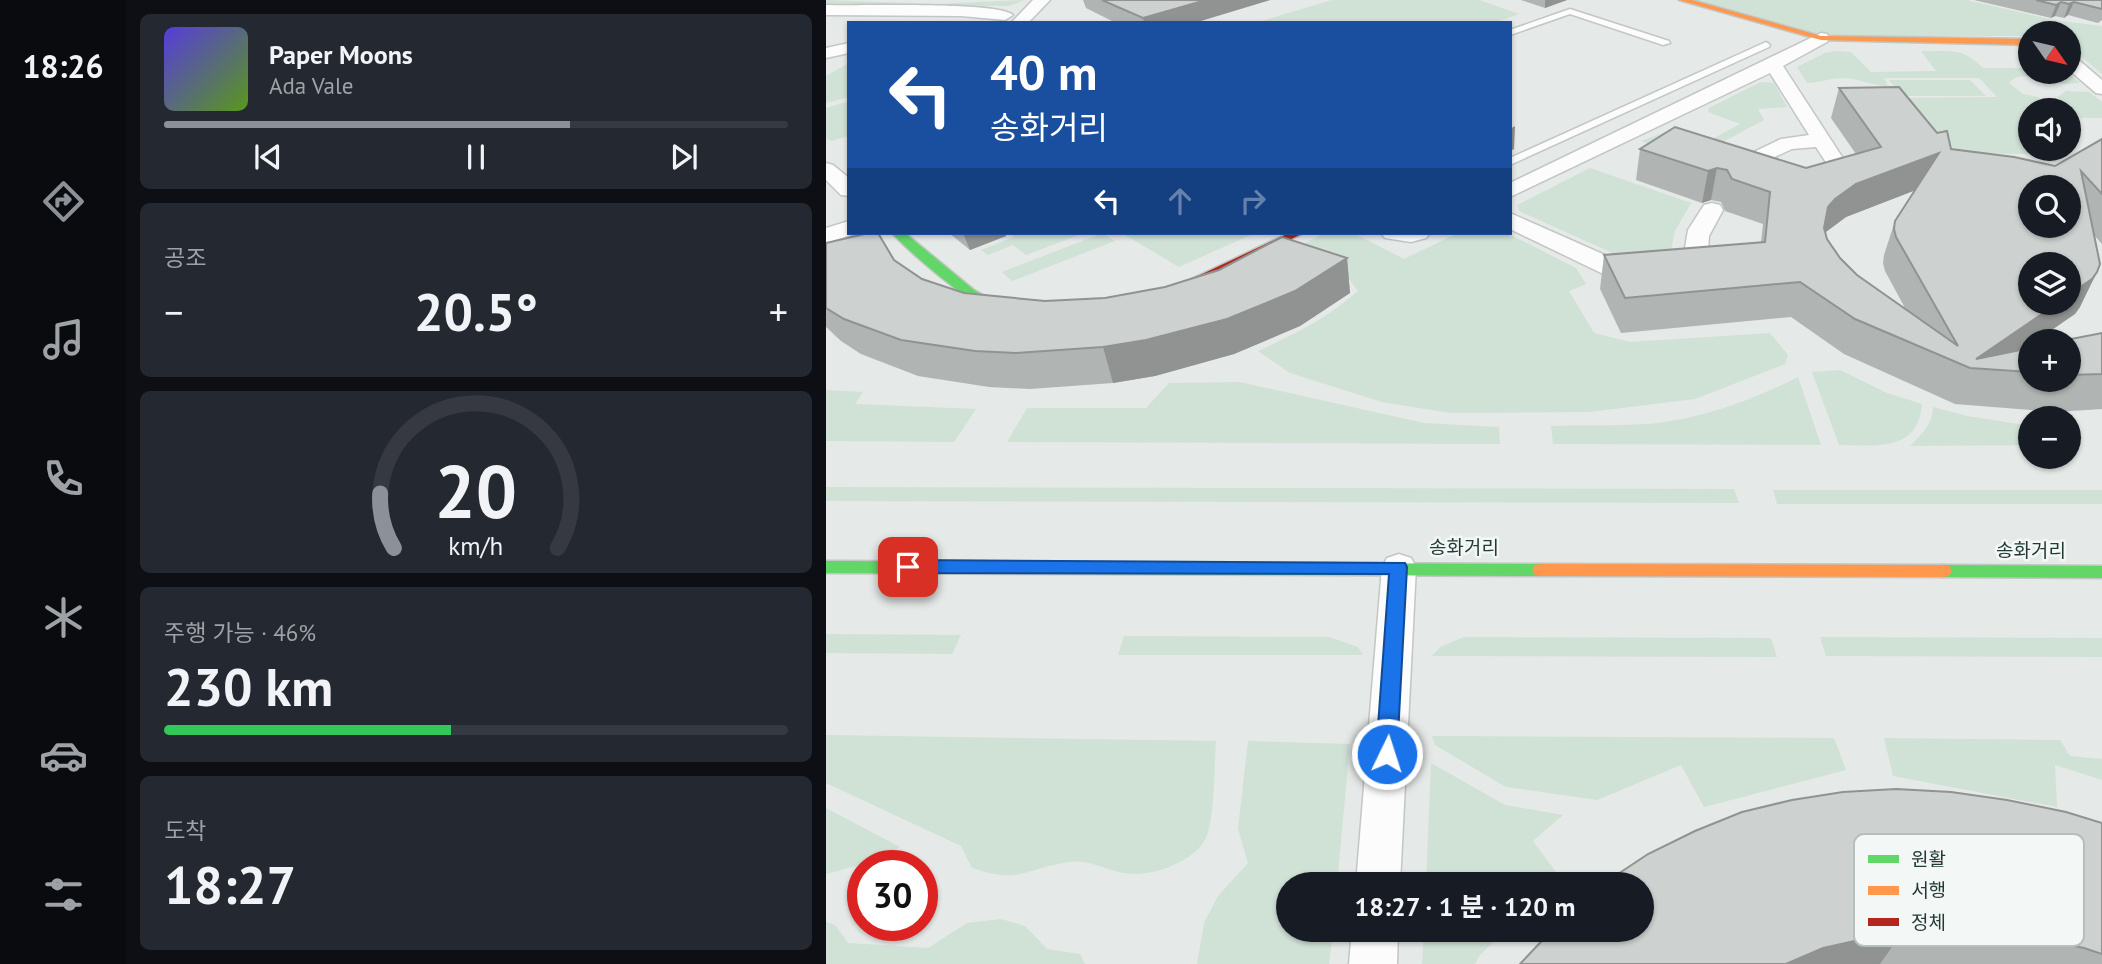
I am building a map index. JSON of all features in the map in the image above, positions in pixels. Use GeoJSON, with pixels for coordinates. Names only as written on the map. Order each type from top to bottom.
{"type":"FeatureCollection","features":[{"type":"Feature","properties":{"kind":"street"},"geometry":{"type":"LineString","coordinates":[[982,21],[1017,17],[1042,0]]}},
{"type":"Feature","properties":{"kind":"street"},"geometry":{"type":"LineString","coordinates":[[1683,0],[1821,38],[2018,42]]}},
{"type":"Feature","properties":{"kind":"street"},"geometry":{"type":"LineString","coordinates":[[826,10],[961,11],[1017,17]]}},
{"type":"Feature","properties":{"kind":"street"},"geometry":{"type":"LineString","coordinates":[[1512,190],[1773,65],[1821,38]]}},
{"type":"Feature","properties":{"kind":"street"},"geometry":{"type":"LineString","coordinates":[[826,53],[847,48]]}},
{"type":"Feature","properties":{"kind":"street"},"geometry":{"type":"LineString","coordinates":[[1773,65],[1787,82],[1836,163]]}},
{"type":"Feature","properties":{"kind":"street"},"geometry":{"type":"LineString","coordinates":[[2081,71],[2102,89]]}},
{"type":"Feature","properties":{"kind":"street"},"geometry":{"type":"LineString","coordinates":[[1746,163],[1788,143],[1823,140]]}},
{"type":"Feature","properties":{"kind":"street"},"geometry":{"type":"LineString","coordinates":[[826,169],[847,188]]}},
{"type":"Feature","properties":{"kind":"street"},"geometry":{"type":"LineString","coordinates":[[1512,221],[1605,264],[1622,276],[1695,266],[1693,246],[1702,222],[1712,210]]}},
{"type":"Feature","properties":{"kind":"street"},"geometry":{"type":"LineString","coordinates":[[826,236],[847,230]]}},
{"type":"Feature","properties":{"kind":"street"},"geometry":{"type":"LineString","coordinates":[[901,235],[1007,317],[1035,322]]}},
{"type":"Feature","properties":{"kind":"street"},"geometry":{"type":"LineString","coordinates":[[1150,302],[1294,235]]}},
{"type":"Feature","properties":{"kind":"street","name":"송화거리"},"geometry":{"type":"LineString","coordinates":[[826,567],[1399,567],[2102,572]]}},
{"type":"Feature","properties":{"kind":"street"},"geometry":{"type":"LineString","coordinates":[[1379,872],[1399,567]]}},
{"type":"Feature","properties":{"kind":"street"},"geometry":{"type":"LineString","coordinates":[[1373,964],[1374,942]]}},
{"type":"Feature","properties":{"kind":"lane"},"geometry":{"type":"LineString","coordinates":[[1512,32],[1570,11],[1666,43]]}},
{"type":"Feature","properties":{"kind":"lane"},"geometry":{"type":"LineString","coordinates":[[1512,161],[1766,45]]}},
{"type":"Feature","properties":{"kind":"green space"},"geometry":{"type":"Polygon","coordinates":[[[826,0],[936,4],[1025,0],[1008,6],[826,5],[826,0]]]}},
{"type":"Feature","properties":{"kind":"green space"},"geometry":{"type":"Polygon","coordinates":[[[1332,0],[1479,0],[1519,14],[1499,21],[1262,21],[1332,0]]]}},
{"type":"Feature","properties":{"kind":"green space"},"geometry":{"type":"Polygon","coordinates":[[[1697,0],[1967,0],[2061,21],[2018,21],[2018,36],[1827,36],[1697,0]]]}},
{"type":"Feature","properties":{"kind":"green space"},"geometry":{"type":"Polygon","coordinates":[[[2081,23],[2102,26],[2102,74],[2081,56],[2081,23]]]}},
{"type":"Feature","properties":{"kind":"green space"},"geometry":{"type":"Polygon","coordinates":[[[1921,51],[1961,53],[1983,68],[2018,68],[2018,77],[2009,83],[2023,94],[2039,98],[2018,98],[2018,154],[1934,153],[1899,98],[1997,97],[1979,78],[1884,78],[1888,86],[1842,78],[1807,83],[1797,67],[1825,53],[1851,52],[1871,72],[1936,71],[1921,51]]]}},
{"type":"Feature","properties":{"kind":"green space"},"geometry":{"type":"Polygon","coordinates":[[[847,64],[847,98],[826,103],[826,76],[847,64]]]}},
{"type":"Feature","properties":{"kind":"green space"},"geometry":{"type":"Polygon","coordinates":[[[1889,80],[1970,80],[1986,96],[1903,96],[1889,80]]]}},
{"type":"Feature","properties":{"kind":"green space"},"geometry":{"type":"Polygon","coordinates":[[[1761,82],[1774,83],[1787,107],[1758,109],[1764,120],[1691,159],[1641,141],[1665,132],[1705,143],[1740,124],[1708,112],[1709,108],[1761,82]]]}},
{"type":"Feature","properties":{"kind":"green space"},"geometry":{"type":"Polygon","coordinates":[[[2066,91],[2089,92],[2102,102],[2102,118],[2081,118],[2081,98],[2057,97],[2066,91]]]}},
{"type":"Feature","properties":{"kind":"green space"},"geometry":{"type":"Polygon","coordinates":[[[847,103],[847,137],[831,141],[826,138],[826,108],[847,103]]]}},
{"type":"Feature","properties":{"kind":"green space"},"geometry":{"type":"Polygon","coordinates":[[[1590,168],[1691,203],[1675,231],[1670,254],[1628,260],[1519,211],[1517,205],[1590,168]]]}},
{"type":"Feature","properties":{"kind":"green space"},"geometry":{"type":"Polygon","coordinates":[[[1012,235],[1079,235],[1026,255],[1013,245],[988,255],[981,250],[1014,237],[1012,235]]]}},
{"type":"Feature","properties":{"kind":"green space"},"geometry":{"type":"Polygon","coordinates":[[[1098,235],[1106,235],[1115,241],[1012,281],[1002,272],[1098,235]]]}},
{"type":"Feature","properties":{"kind":"green space"},"geometry":{"type":"Polygon","coordinates":[[[1125,235],[1251,235],[1179,267],[1125,235]]]}},
{"type":"Feature","properties":{"kind":"green space"},"geometry":{"type":"Polygon","coordinates":[[[1321,235],[1357,235],[1404,259],[1454,235],[1511,235],[1576,268],[1586,284],[1569,291],[1594,333],[1630,342],[1770,333],[1788,355],[1785,364],[1695,399],[1589,412],[1450,413],[1382,402],[1290,373],[1258,351],[1323,317],[1358,291],[1344,272],[1275,259],[1321,235]]]}},
{"type":"Feature","properties":{"kind":"green space"},"geometry":{"type":"Polygon","coordinates":[[[1840,370],[1887,393],[1922,404],[1919,420],[1912,431],[1903,439],[1892,443],[1839,445],[1812,372],[1840,370]]]}},
{"type":"Feature","properties":{"kind":"green space"},"geometry":{"type":"Polygon","coordinates":[[[1798,377],[1821,445],[1553,444],[1551,426],[1668,422],[1744,401],[1798,377]]]}},
{"type":"Feature","properties":{"kind":"green space"},"geometry":{"type":"Polygon","coordinates":[[[1239,382],[1424,423],[1499,427],[1500,444],[1007,442],[1027,408],[1146,408],[1169,383],[1239,382]]]}},
{"type":"Feature","properties":{"kind":"green space"},"geometry":{"type":"Polygon","coordinates":[[[826,390],[863,392],[855,404],[976,409],[954,442],[826,441],[826,390]]]}},
{"type":"Feature","properties":{"kind":"green space"},"geometry":{"type":"Polygon","coordinates":[[[1933,407],[1967,416],[2018,424],[2018,445],[1910,446],[1929,424],[1933,407]]]}},
{"type":"Feature","properties":{"kind":"green space"},"geometry":{"type":"Polygon","coordinates":[[[826,487],[1734,489],[1739,503],[826,501],[826,487]]]}},
{"type":"Feature","properties":{"kind":"green space"},"geometry":{"type":"Polygon","coordinates":[[[1773,490],[2102,490],[2102,504],[1777,504],[1773,490]]]}},
{"type":"Feature","properties":{"kind":"green space"},"geometry":{"type":"Polygon","coordinates":[[[826,634],[961,635],[952,654],[826,653],[826,634]]]}},
{"type":"Feature","properties":{"kind":"green space"},"geometry":{"type":"Polygon","coordinates":[[[1124,636],[1329,637],[1358,647],[1363,655],[1118,655],[1124,636]]]}},
{"type":"Feature","properties":{"kind":"green space"},"geometry":{"type":"Polygon","coordinates":[[[1464,637],[1771,638],[1777,657],[1432,656],[1440,647],[1464,637]]]}},
{"type":"Feature","properties":{"kind":"green space"},"geometry":{"type":"Polygon","coordinates":[[[1820,637],[2102,638],[2102,657],[1826,656],[1820,637]]]}},
{"type":"Feature","properties":{"kind":"green space"},"geometry":{"type":"Polygon","coordinates":[[[826,735],[1216,741],[1208,832],[1197,850],[1188,857],[1154,872],[1133,874],[1094,864],[1071,862],[1013,875],[989,873],[972,868],[961,846],[826,783],[826,735]]]}},
{"type":"Feature","properties":{"kind":"green space"},"geometry":{"type":"Polygon","coordinates":[[[1432,736],[1834,738],[1846,770],[1704,807],[1681,765],[1597,800],[1506,787],[1435,745],[1432,736]]]}},
{"type":"Feature","properties":{"kind":"green space"},"geometry":{"type":"Polygon","coordinates":[[[1884,738],[2060,740],[2070,756],[2102,759],[2102,780],[2055,765],[2057,807],[1893,776],[1884,738]]]}},
{"type":"Feature","properties":{"kind":"green space"},"geometry":{"type":"Polygon","coordinates":[[[1248,741],[1350,744],[1338,872],[1276,872],[1276,942],[1332,942],[1329,964],[1197,964],[1204,923],[1218,896],[1248,863],[1238,829],[1248,741]]]}},
{"type":"Feature","properties":{"kind":"green space"},"geometry":{"type":"Polygon","coordinates":[[[1431,763],[1505,805],[1563,815],[1533,841],[1556,872],[1426,872],[1431,763]]]}},
{"type":"Feature","properties":{"kind":"green space"},"geometry":{"type":"Polygon","coordinates":[[[826,808],[900,847],[895,850],[847,850],[847,868],[826,874],[826,808]]]}},
{"type":"Feature","properties":{"kind":"green space"},"geometry":{"type":"Polygon","coordinates":[[[1001,919],[1025,926],[1047,949],[1080,954],[1085,964],[826,964],[826,922],[835,925],[848,943],[928,948],[967,923],[1001,919]]]}},
{"type":"Feature","properties":{"kind":"green space"},"geometry":{"type":"Polygon","coordinates":[[[1423,942],[1494,942],[1475,964],[1422,964],[1423,942]]]}},
{"type":"Feature","properties":{"kind":"building"},"geometry":{"type":"Polygon","coordinates":[[[1102,0],[1206,0],[1143,18],[1102,0]]]}},
{"type":"Feature","properties":{"kind":"building"},"geometry":{"type":"Polygon","coordinates":[[[2036,0],[2102,0],[2102,9],[2074,2],[2061,2],[2056,5],[2036,0]]]}},
{"type":"Feature","properties":{"kind":"building"},"geometry":{"type":"Polygon","coordinates":[[[1899,87],[1937,133],[1947,131],[1951,149],[2014,157],[2018,158],[2018,161],[2055,166],[2064,161],[2081,161],[2081,151],[2102,139],[2102,194],[2081,171],[2100,264],[2097,272],[2081,286],[2081,252],[2018,252],[2018,315],[2040,315],[1976,359],[2018,350],[2018,371],[1970,368],[1855,319],[1800,282],[1625,298],[1604,255],[1765,242],[1770,192],[1732,179],[1727,170],[1717,168],[1708,171],[1640,149],[1675,127],[1806,168],[1881,147],[1839,88],[1899,87]],[[1939,153],[1856,184],[1828,207],[1824,228],[1827,239],[1840,258],[1857,275],[1958,346],[1896,237],[1895,221],[1939,153]]]}},
{"type":"Feature","properties":{"kind":"building"},"geometry":{"type":"Polygon","coordinates":[[[860,235],[879,235],[894,260],[922,279],[964,293],[1045,301],[1105,298],[1165,287],[1219,270],[1282,237],[1347,258],[1295,291],[1227,319],[1146,340],[1103,347],[1016,353],[975,351],[901,340],[844,319],[826,308],[826,243],[860,235]]]}},
{"type":"Feature","properties":{"kind":"building"},"geometry":{"type":"Polygon","coordinates":[[[2102,333],[2102,374],[2081,375],[2081,337],[2102,333]]]}},
{"type":"Feature","properties":{"kind":"building"},"geometry":{"type":"Polygon","coordinates":[[[1896,789],[1951,792],[2066,812],[2102,823],[2102,954],[2074,946],[2084,946],[2084,834],[1854,834],[1854,941],[1823,948],[1786,964],[1520,964],[1541,942],[1654,942],[1654,872],[1621,872],[1648,854],[1695,831],[1742,812],[1843,792],[1896,789]]]}},
{"type":"Feature","properties":{"kind":"traffic: fast"},"geometry":{"type":"LineString","coordinates":[[900,235],[969,293],[1018,319]]}},
{"type":"Feature","properties":{"kind":"traffic: fast"},"geometry":{"type":"LineString","coordinates":[[826,567],[1541,570]]}},
{"type":"Feature","properties":{"kind":"traffic: fast"},"geometry":{"type":"LineString","coordinates":[[1943,571],[2102,572]]}},
{"type":"Feature","properties":{"kind":"traffic: slow"},"geometry":{"type":"LineString","coordinates":[[1683,0],[1821,38],[2018,42]]}},
{"type":"Feature","properties":{"kind":"traffic: slow"},"geometry":{"type":"LineString","coordinates":[[1541,570],[1943,571]]}},
{"type":"Feature","properties":{"kind":"traffic: jam"},"geometry":{"type":"LineString","coordinates":[[1170,292],[1294,235]]}},
{"type":"Feature","properties":{"kind":"route"},"geometry":{"type":"LineString","coordinates":[[908,567],[1399,567],[1387,754]]}}]}
